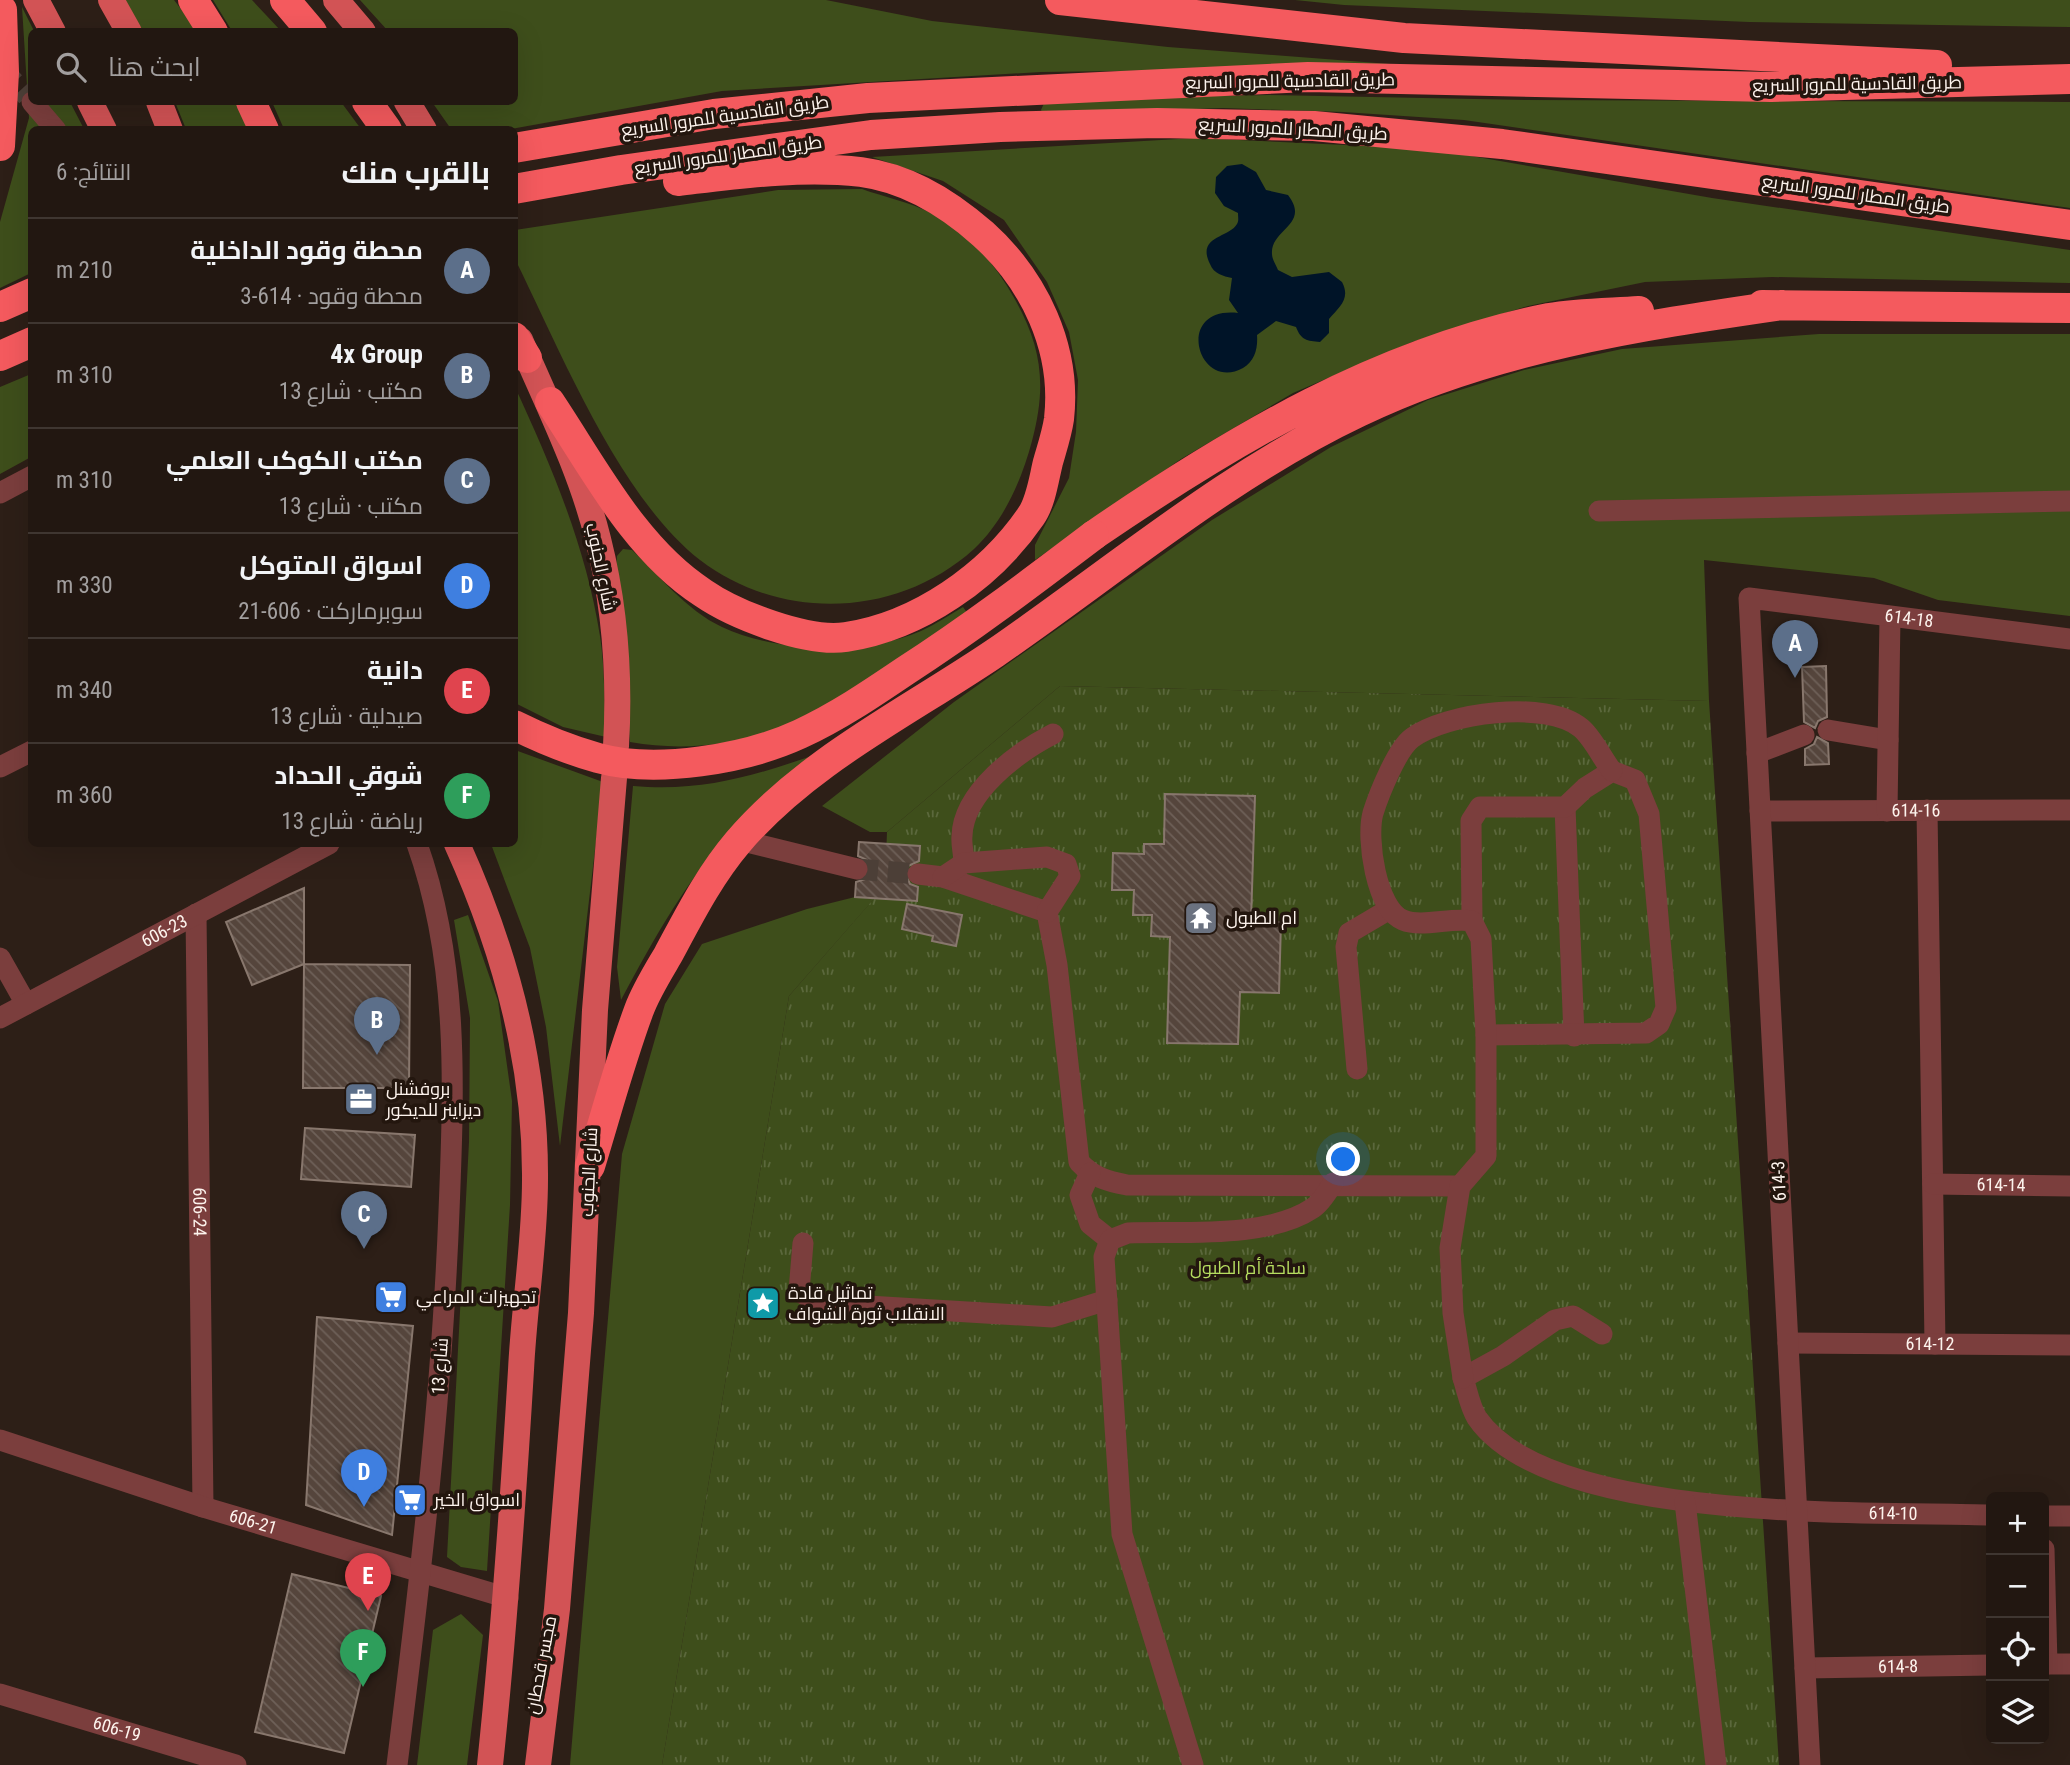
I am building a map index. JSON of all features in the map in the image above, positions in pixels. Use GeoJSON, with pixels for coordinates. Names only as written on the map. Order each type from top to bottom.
{"type":"FeatureCollection","features":[{"type":"Feature","properties":{"kind":"highway"},"geometry":{"type":"LineString","coordinates":[[193,0],[210,28]]}},
{"type":"Feature","properties":{"kind":"highway"},"geometry":{"type":"LineString","coordinates":[[285,0],[309,28]]}},
{"type":"Feature","properties":{"kind":"highway"},"geometry":{"type":"LineString","coordinates":[[1060,0],[1404,38],[1776,56],[2070,74]]}},
{"type":"Feature","properties":{"kind":"highway"},"geometry":{"type":"LineString","coordinates":[[0,146],[4,72],[1,5]]}},
{"type":"Feature","properties":{"kind":"highway","name":"طريق القادسية للمرور السريع"},"geometry":{"type":"LineString","coordinates":[[518,147],[714,114],[868,98],[1308,77],[1771,88],[2070,79]]}},
{"type":"Feature","properties":{"kind":"highway"},"geometry":{"type":"LineString","coordinates":[[252,105],[262,126]]}},
{"type":"Feature","properties":{"kind":"highway"},"geometry":{"type":"LineString","coordinates":[[369,105],[384,126]]}},
{"type":"Feature","properties":{"kind":"highway","name":"طريق المطار للمرور السريع"},"geometry":{"type":"LineString","coordinates":[[518,188],[633,168],[871,135],[1131,123],[1314,126],[1515,146],[2070,225]]}},
{"type":"Feature","properties":{"kind":"highway"},"geometry":{"type":"LineString","coordinates":[[518,201],[663,182],[806,170],[863,173],[924,191],[961,215],[1004,253],[1036,297],[1057,356],[1059,418],[1034,513],[1005,548],[964,588],[897,622],[844,638],[794,631],[743,616],[701,593],[663,559],[628,521],[550,402]]}},
{"type":"Feature","properties":{"kind":"highway"},"geometry":{"type":"LineString","coordinates":[[0,307],[28,295]]}},
{"type":"Feature","properties":{"kind":"highway"},"geometry":{"type":"LineString","coordinates":[[590,1166],[640,1006],[711,877],[739,840],[804,778],[995,652],[1192,512],[1285,453],[1359,412],[1473,366],[1556,344],[1668,321],[1782,305]]}},
{"type":"Feature","properties":{"kind":"highway"},"geometry":{"type":"LineString","coordinates":[[518,727],[548,742],[601,759],[654,764],[702,762],[749,752],[799,734],[852,706],[950,643],[1094,535],[1194,467],[1294,410],[1368,376],[1464,340],[1551,318],[1670,309],[1782,305],[2070,308]]}},
{"type":"Feature","properties":{"kind":"highway"},"geometry":{"type":"LineString","coordinates":[[0,356],[28,344]]}},
{"type":"Feature","properties":{"kind":"main road"},"geometry":{"type":"LineString","coordinates":[[36,0],[51,28]]}},
{"type":"Feature","properties":{"kind":"main road"},"geometry":{"type":"LineString","coordinates":[[111,0],[127,28]]}},
{"type":"Feature","properties":{"kind":"main road"},"geometry":{"type":"LineString","coordinates":[[337,0],[360,28]]}},
{"type":"Feature","properties":{"kind":"main road"},"geometry":{"type":"LineString","coordinates":[[92,105],[102,126]]}},
{"type":"Feature","properties":{"kind":"main road"},"geometry":{"type":"LineString","coordinates":[[160,105],[168,126]]}},
{"type":"Feature","properties":{"kind":"main road"},"geometry":{"type":"LineString","coordinates":[[409,105],[422,126]]}},
{"type":"Feature","properties":{"kind":"main road","name":"شارع الجنوب"},"geometry":{"type":"LineString","coordinates":[[521,347],[550,402],[598,539],[613,627],[618,680],[616,746]]}},
{"type":"Feature","properties":{"kind":"main road","name":"شارع الجنوب"},"geometry":{"type":"LineString","coordinates":[[560,1565],[590,1166],[595,1010],[614,778]]}},
{"type":"Feature","properties":{"kind":"main road"},"geometry":{"type":"LineString","coordinates":[[458,847],[486,908],[505,968],[528,1075],[535,1181],[523,1324],[508,1598],[515,1764]]}},
{"type":"Feature","properties":{"kind":"main road","name":"مجسر قحطان"},"geometry":{"type":"LineString","coordinates":[[515,1764],[560,1565]]}},
{"type":"Feature","properties":{"kind":"main road","name":"مجسر قحطان"},"geometry":{"type":"LineString","coordinates":[[510,1567],[515,1764]]}},
{"type":"Feature","properties":{"kind":"street"},"geometry":{"type":"LineString","coordinates":[[35,105],[53,126]]}},
{"type":"Feature","properties":{"kind":"street"},"geometry":{"type":"LineString","coordinates":[[0,493],[28,478]]}},
{"type":"Feature","properties":{"kind":"street"},"geometry":{"type":"LineString","coordinates":[[1599,511],[2070,501]]}},
{"type":"Feature","properties":{"kind":"street","name":"614-18"},"geometry":{"type":"LineString","coordinates":[[1749,598],[2070,639]]}},
{"type":"Feature","properties":{"kind":"street","name":"614-3"},"geometry":{"type":"LineString","coordinates":[[1749,598],[1810,1765]]}},
{"type":"Feature","properties":{"kind":"street"},"geometry":{"type":"LineString","coordinates":[[1887,811],[1890,617]]}},
{"type":"Feature","properties":{"kind":"street"},"geometry":{"type":"LineString","coordinates":[[1472,921],[1455,918],[1405,921],[1388,910],[1375,877],[1372,816],[1392,767],[1410,738],[1444,722],[1498,711],[1557,716],[1580,727],[1612,771],[1635,780],[1649,814],[1666,1008],[1660,1024],[1646,1032],[1486,1035]]}},
{"type":"Feature","properties":{"kind":"street"},"geometry":{"type":"LineString","coordinates":[[1828,730],[1888,740]]}},
{"type":"Feature","properties":{"kind":"street"},"geometry":{"type":"LineString","coordinates":[[964,863],[961,835],[967,813],[989,782],[1019,751],[1053,734]]}},
{"type":"Feature","properties":{"kind":"street"},"geometry":{"type":"LineString","coordinates":[[1757,753],[1804,736]]}},
{"type":"Feature","properties":{"kind":"street"},"geometry":{"type":"LineString","coordinates":[[0,767],[28,753]]}},
{"type":"Feature","properties":{"kind":"street"},"geometry":{"type":"LineString","coordinates":[[943,877],[964,863],[1047,857],[1066,864],[1070,876],[1047,912],[1057,965],[1079,1162],[1090,1174],[1104,1181],[1127,1185],[1334,1183],[1460,1186],[1486,1156],[1486,1035],[1481,939],[1472,921],[1471,821],[1480,807],[1565,807],[1585,788],[1612,771]]}},
{"type":"Feature","properties":{"kind":"street"},"geometry":{"type":"LineString","coordinates":[[1565,807],[1574,1035]]}},
{"type":"Feature","properties":{"kind":"street"},"geometry":{"type":"LineString","coordinates":[[1927,810],[1936,1344]]}},
{"type":"Feature","properties":{"kind":"street","name":"614-16"},"geometry":{"type":"LineString","coordinates":[[1760,811],[2070,810]]}},
{"type":"Feature","properties":{"kind":"street"},"geometry":{"type":"LineString","coordinates":[[739,840],[857,869]]}},
{"type":"Feature","properties":{"kind":"street","name":"606-23"},"geometry":{"type":"LineString","coordinates":[[0,1018],[323,847]]}},
{"type":"Feature","properties":{"kind":"street","name":"شارع 13"},"geometry":{"type":"LineString","coordinates":[[397,1765],[421,1572],[446,1281],[453,1035],[448,976],[438,918],[418,847]]}},
{"type":"Feature","properties":{"kind":"street"},"geometry":{"type":"LineString","coordinates":[[918,874],[943,877],[1047,912]]}},
{"type":"Feature","properties":{"kind":"street"},"geometry":{"type":"LineString","coordinates":[[1357,1069],[1346,947],[1349,933],[1388,910]]}},
{"type":"Feature","properties":{"kind":"street","name":"606-24"},"geometry":{"type":"LineString","coordinates":[[196,914],[203,1507]]}},
{"type":"Feature","properties":{"kind":"street"},"geometry":{"type":"LineString","coordinates":[[0,958],[26,1004]]}},
{"type":"Feature","properties":{"kind":"street"},"geometry":{"type":"LineString","coordinates":[[1090,1174],[1080,1195],[1090,1224],[1110,1240]]}},
{"type":"Feature","properties":{"kind":"street"},"geometry":{"type":"LineString","coordinates":[[1193,1765],[1122,1534],[1104,1257],[1110,1240],[1128,1233],[1251,1229],[1283,1222],[1315,1208],[1334,1183]]}},
{"type":"Feature","properties":{"kind":"street","name":"614-14"},"geometry":{"type":"LineString","coordinates":[[1933,1184],[2070,1186]]}},
{"type":"Feature","properties":{"kind":"street","name":"614-10"},"geometry":{"type":"LineString","coordinates":[[1460,1186],[1449,1273],[1462,1378],[1476,1417],[1503,1443],[1560,1475],[1637,1494],[1685,1502],[1797,1510],[1986,1515]]}},
{"type":"Feature","properties":{"kind":"street"},"geometry":{"type":"LineString","coordinates":[[803,1243],[799,1291],[818,1303],[1052,1317],[1107,1300]]}},
{"type":"Feature","properties":{"kind":"street"},"geometry":{"type":"LineString","coordinates":[[1462,1378],[1503,1356],[1555,1320],[1573,1316],[1602,1334]]}},
{"type":"Feature","properties":{"kind":"street","name":"614-12"},"geometry":{"type":"LineString","coordinates":[[1788,1343],[2070,1345]]}},
{"type":"Feature","properties":{"kind":"street","name":"606-21"},"geometry":{"type":"LineString","coordinates":[[0,1440],[203,1507],[508,1598]]}},
{"type":"Feature","properties":{"kind":"street"},"geometry":{"type":"LineString","coordinates":[[1685,1502],[1716,1765]]}},
{"type":"Feature","properties":{"kind":"street"},"geometry":{"type":"LineString","coordinates":[[2049,1516],[2070,1516]]}},
{"type":"Feature","properties":{"kind":"street"},"geometry":{"type":"LineString","coordinates":[[2044,1555],[2045,1618]]}},
{"type":"Feature","properties":{"kind":"street"},"geometry":{"type":"LineString","coordinates":[[2049,1664],[2070,1664]]}},
{"type":"Feature","properties":{"kind":"street","name":"614-8"},"geometry":{"type":"LineString","coordinates":[[1805,1668],[1986,1665]]}},
{"type":"Feature","properties":{"kind":"street","name":"606-19"},"geometry":{"type":"LineString","coordinates":[[0,1694],[236,1765]]}},
{"type":"Feature","properties":{"kind":"green space"},"geometry":{"type":"Polygon","coordinates":[[[125,0],[174,0],[196,28],[140,28],[125,0]]]}},
{"type":"Feature","properties":{"kind":"green space"},"geometry":{"type":"Polygon","coordinates":[[[213,0],[252,0],[278,28],[230,28],[213,0]]]}},
{"type":"Feature","properties":{"kind":"green space"},"geometry":{"type":"Polygon","coordinates":[[[360,0],[826,0],[932,21],[1168,47],[1429,67],[1041,72],[722,91],[518,128],[449,126],[434,105],[518,105],[518,28],[385,28],[360,0]]]}},
{"type":"Feature","properties":{"kind":"green space"},"geometry":{"type":"Polygon","coordinates":[[[1295,0],[2070,0],[2070,27],[1749,22],[1344,5],[1295,0]]]}},
{"type":"Feature","properties":{"kind":"green space"},"geometry":{"type":"Polygon","coordinates":[[[22,7],[32,28],[28,28],[28,102],[22,7]]]}},
{"type":"Feature","properties":{"kind":"green space"},"geometry":{"type":"Polygon","coordinates":[[[1270,95],[1529,100],[2070,102],[2070,208],[1464,120],[1223,108],[1043,114],[1041,110],[1045,101],[1058,99],[1270,95]]]}},
{"type":"Feature","properties":{"kind":"green space"},"geometry":{"type":"Polygon","coordinates":[[[28,105],[72,105],[82,126],[28,126],[28,274],[0,288],[0,222],[29,118],[28,105]]]}},
{"type":"Feature","properties":{"kind":"green space"},"geometry":{"type":"Polygon","coordinates":[[[176,105],[239,105],[249,126],[185,126],[176,105]]]}},
{"type":"Feature","properties":{"kind":"green space"},"geometry":{"type":"Polygon","coordinates":[[[273,105],[343,105],[359,126],[283,126],[273,105]]]}},
{"type":"Feature","properties":{"kind":"green space"},"geometry":{"type":"Polygon","coordinates":[[[1195,138],[1431,149],[1712,198],[2070,250],[2070,283],[1772,277],[1645,282],[1528,306],[1412,342],[1293,393],[1181,459],[1035,560],[1035,545],[1069,478],[1076,432],[1078,380],[1069,332],[1047,282],[1004,220],[943,181],[872,157],[1195,138]]]}},
{"type":"Feature","properties":{"kind":"green space"},"geometry":{"type":"Polygon","coordinates":[[[862,189],[906,203],[944,220],[978,248],[997,271],[1023,314],[1036,349],[1040,384],[1037,421],[1023,470],[1003,513],[974,549],[944,572],[911,589],[875,599],[839,604],[802,602],[766,594],[732,580],[700,560],[671,533],[643,499],[618,461],[572,378],[518,265],[518,230],[778,190],[862,189]]]}},
{"type":"Feature","properties":{"kind":"green space"},"geometry":{"type":"Polygon","coordinates":[[[1819,334],[2070,334],[2070,616],[1938,600],[1874,578],[1704,560],[1709,701],[1060,686],[887,832],[870,832],[822,806],[954,702],[1212,520],[1331,447],[1428,400],[1524,370],[1622,349],[1819,334]]]}},
{"type":"Feature","properties":{"kind":"green space"},"geometry":{"type":"Polygon","coordinates":[[[28,375],[28,459],[0,474],[0,387],[28,375]]]}},
{"type":"Feature","properties":{"kind":"green space"},"geometry":{"type":"Polygon","coordinates":[[[518,394],[542,446],[577,539],[594,603],[602,648],[606,737],[563,727],[518,704],[518,394]]]}},
{"type":"Feature","properties":{"kind":"green space"},"geometry":{"type":"Polygon","coordinates":[[[623,549],[632,550],[685,602],[709,620],[744,636],[769,642],[821,648],[874,645],[921,631],[963,607],[968,614],[851,693],[811,714],[769,731],[725,742],[679,746],[630,742],[616,567],[617,556],[623,549]]]}},
{"type":"Feature","properties":{"kind":"green space","name":"ساحة أم الطبول"},"geometry":{"type":"Polygon","coordinates":[[[1060,686],[1709,701],[1779,1765],[662,1765],[789,996],[885,886],[887,832],[1060,686]]]}},
{"type":"Feature","properties":{"kind":"green space"},"geometry":{"type":"Polygon","coordinates":[[[518,751],[603,782],[560,1146],[546,1027],[530,948],[492,847],[518,847],[518,751]]]}},
{"type":"Feature","properties":{"kind":"green space"},"geometry":{"type":"Polygon","coordinates":[[[820,753],[755,807],[718,847],[672,910],[621,1000],[617,967],[633,786],[682,787],[706,784],[773,769],[820,753]]]}},
{"type":"Feature","properties":{"kind":"green space"},"geometry":{"type":"Polygon","coordinates":[[[855,897],[874,899],[789,996],[662,1765],[570,1765],[622,1154],[665,1004],[702,944],[807,909],[855,897]]]}},
{"type":"Feature","properties":{"kind":"green space"},"geometry":{"type":"Polygon","coordinates":[[[468,915],[498,1001],[512,1101],[510,1205],[487,1571],[461,1567],[447,1557],[469,1142],[470,1018],[454,920],[468,915]]]}},
{"type":"Feature","properties":{"kind":"green space"},"geometry":{"type":"Polygon","coordinates":[[[461,1614],[483,1635],[467,1765],[417,1765],[433,1630],[461,1614]]]}},
{"type":"Feature","properties":{"kind":"water"},"geometry":{"type":"Polygon","coordinates":[[[1242,164],[1256,172],[1266,190],[1288,195],[1294,205],[1293,220],[1273,246],[1272,256],[1278,270],[1292,277],[1329,272],[1342,282],[1345,293],[1343,302],[1329,319],[1329,333],[1320,342],[1305,339],[1296,327],[1276,321],[1257,335],[1256,349],[1250,362],[1243,368],[1227,373],[1214,369],[1205,360],[1199,347],[1199,334],[1205,322],[1218,314],[1238,313],[1229,300],[1232,278],[1214,270],[1207,255],[1207,248],[1215,239],[1233,229],[1238,220],[1238,213],[1224,206],[1215,193],[1216,177],[1227,166],[1242,164]]]}},
{"type":"Feature","properties":{"kind":"building"},"geometry":{"type":"Polygon","coordinates":[[[1826,666],[1827,717],[1818,721],[1815,728],[1804,722],[1802,667],[1826,666]]]}},
{"type":"Feature","properties":{"kind":"building"},"geometry":{"type":"Polygon","coordinates":[[[1817,737],[1828,743],[1829,764],[1805,765],[1805,749],[1814,744],[1817,737]]]}},
{"type":"Feature","properties":{"kind":"building","name":"ام الطبول"},"geometry":{"type":"Polygon","coordinates":[[[1165,794],[1255,796],[1251,921],[1281,922],[1279,993],[1240,992],[1238,1044],[1167,1043],[1170,937],[1151,936],[1152,915],[1133,915],[1134,890],[1112,890],[1113,853],[1144,854],[1144,844],[1164,844],[1165,794]]]}},
{"type":"Feature","properties":{"kind":"building"},"geometry":{"type":"Polygon","coordinates":[[[859,842],[920,846],[919,861],[908,866],[905,873],[910,884],[918,887],[917,901],[855,897],[856,882],[866,879],[870,871],[867,860],[858,856],[859,842]]]}},
{"type":"Feature","properties":{"kind":"building"},"geometry":{"type":"Polygon","coordinates":[[[304,888],[304,964],[252,985],[226,922],[304,888]]]}},
{"type":"Feature","properties":{"kind":"building"},"geometry":{"type":"Polygon","coordinates":[[[907,904],[962,915],[956,946],[932,941],[933,936],[902,929],[907,904]]]}},
{"type":"Feature","properties":{"kind":"building"},"geometry":{"type":"Polygon","coordinates":[[[304,964],[410,965],[409,1088],[303,1088],[304,964]]]}},
{"type":"Feature","properties":{"kind":"building"},"geometry":{"type":"Polygon","coordinates":[[[305,1128],[415,1135],[411,1187],[301,1179],[305,1128]]]}},
{"type":"Feature","properties":{"kind":"building"},"geometry":{"type":"Polygon","coordinates":[[[317,1317],[413,1326],[392,1535],[306,1505],[317,1317]]]}},
{"type":"Feature","properties":{"kind":"building"},"geometry":{"type":"Polygon","coordinates":[[[292,1574],[381,1596],[344,1753],[255,1732],[292,1574]]]}},
{"type":"Feature","properties":{"kind":"tunnel"},"geometry":{"type":"LineString","coordinates":[[0,67],[27,96]]}},
{"type":"Feature","properties":{"kind":"tunnel"},"geometry":{"type":"LineString","coordinates":[[857,869],[918,874]]}},
{"type":"Feature","properties":{"kind":"place","name":"محطة وقود الداخلية"},"geometry":{"type":"Point","coordinates":[1795,678]}},
{"type":"Feature","properties":{"kind":"place","name":"ام الطبول"},"geometry":{"type":"Point","coordinates":[1201,918]}},
{"type":"Feature","properties":{"kind":"place","name":"4x Group"},"geometry":{"type":"Point","coordinates":[377,1055]}},
{"type":"Feature","properties":{"kind":"place","name":"بروفشنل ديزاينر للديكور"},"geometry":{"type":"Point","coordinates":[361,1099]}},
{"type":"Feature","properties":{"kind":"place","name":"مكتب الكوكب العلمي"},"geometry":{"type":"Point","coordinates":[364,1249]}},
{"type":"Feature","properties":{"kind":"place","name":"تجهيزات المراعي"},"geometry":{"type":"Point","coordinates":[391,1297]}},
{"type":"Feature","properties":{"kind":"place","name":"تماثيل قادة الانقلاب ثورة الشواف"},"geometry":{"type":"Point","coordinates":[763,1303]}},
{"type":"Feature","properties":{"kind":"place","name":"اسواق الخير"},"geometry":{"type":"Point","coordinates":[410,1500]}},
{"type":"Feature","properties":{"kind":"place","name":"اسواق المتوكل"},"geometry":{"type":"Point","coordinates":[364,1507]}},
{"type":"Feature","properties":{"kind":"place","name":"دانية"},"geometry":{"type":"Point","coordinates":[368,1611]}},
{"type":"Feature","properties":{"kind":"place","name":"شوقي الحداد"},"geometry":{"type":"Point","coordinates":[363,1687]}}]}
